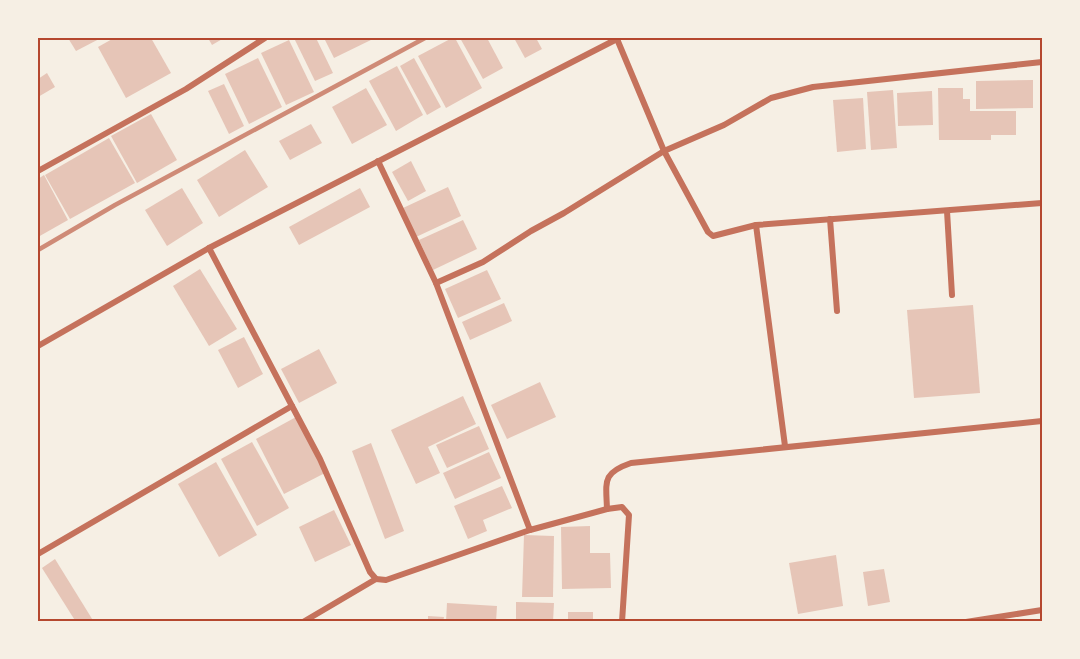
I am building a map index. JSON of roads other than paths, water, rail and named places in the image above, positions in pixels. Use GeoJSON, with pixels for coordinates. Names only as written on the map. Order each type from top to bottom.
{"type":"FeatureCollection","features":[{"type":"Feature","properties":{"kind":"street"},"geometry":{"type":"LineString","coordinates":[[38,171],[186,89],[265,38]]}},
{"type":"Feature","properties":{"kind":"street"},"geometry":{"type":"LineString","coordinates":[[38,346],[208,248],[618,38],[664,150],[708,232],[714,236],[756,225],[1042,203]]}},
{"type":"Feature","properties":{"kind":"street"},"geometry":{"type":"LineString","coordinates":[[436,283],[483,262],[664,150],[724,125],[771,98],[813,87],[1042,62]]}},
{"type":"Feature","properties":{"kind":"street"},"geometry":{"type":"LineString","coordinates":[[378,160],[436,283],[530,530]]}},
{"type":"Feature","properties":{"kind":"street"},"geometry":{"type":"LineString","coordinates":[[947,211],[952,295]]}},
{"type":"Feature","properties":{"kind":"street"},"geometry":{"type":"LineString","coordinates":[[830,219],[837,311]]}},
{"type":"Feature","properties":{"kind":"street"},"geometry":{"type":"LineString","coordinates":[[756,225],[785,446]]}},
{"type":"Feature","properties":{"kind":"street"},"geometry":{"type":"LineString","coordinates":[[208,248],[320,459],[370,572],[376,579]]}},
{"type":"Feature","properties":{"kind":"street"},"geometry":{"type":"LineString","coordinates":[[38,554],[292,406]]}},
{"type":"Feature","properties":{"kind":"street"},"geometry":{"type":"LineString","coordinates":[[607,509],[606,485],[609,475],[615,468],[631,463],[1042,421]]}},
{"type":"Feature","properties":{"kind":"street"},"geometry":{"type":"LineString","coordinates":[[303,621],[376,579],[386,580],[530,530],[622,507],[629,515],[622,621]]}},
{"type":"Feature","properties":{"kind":"street"},"geometry":{"type":"LineString","coordinates":[[966,621],[1042,610]]}},
{"type":"Feature","properties":{"kind":"railway"},"geometry":{"type":"LineString","coordinates":[[38,250],[115,205],[425,38]]}}]}
